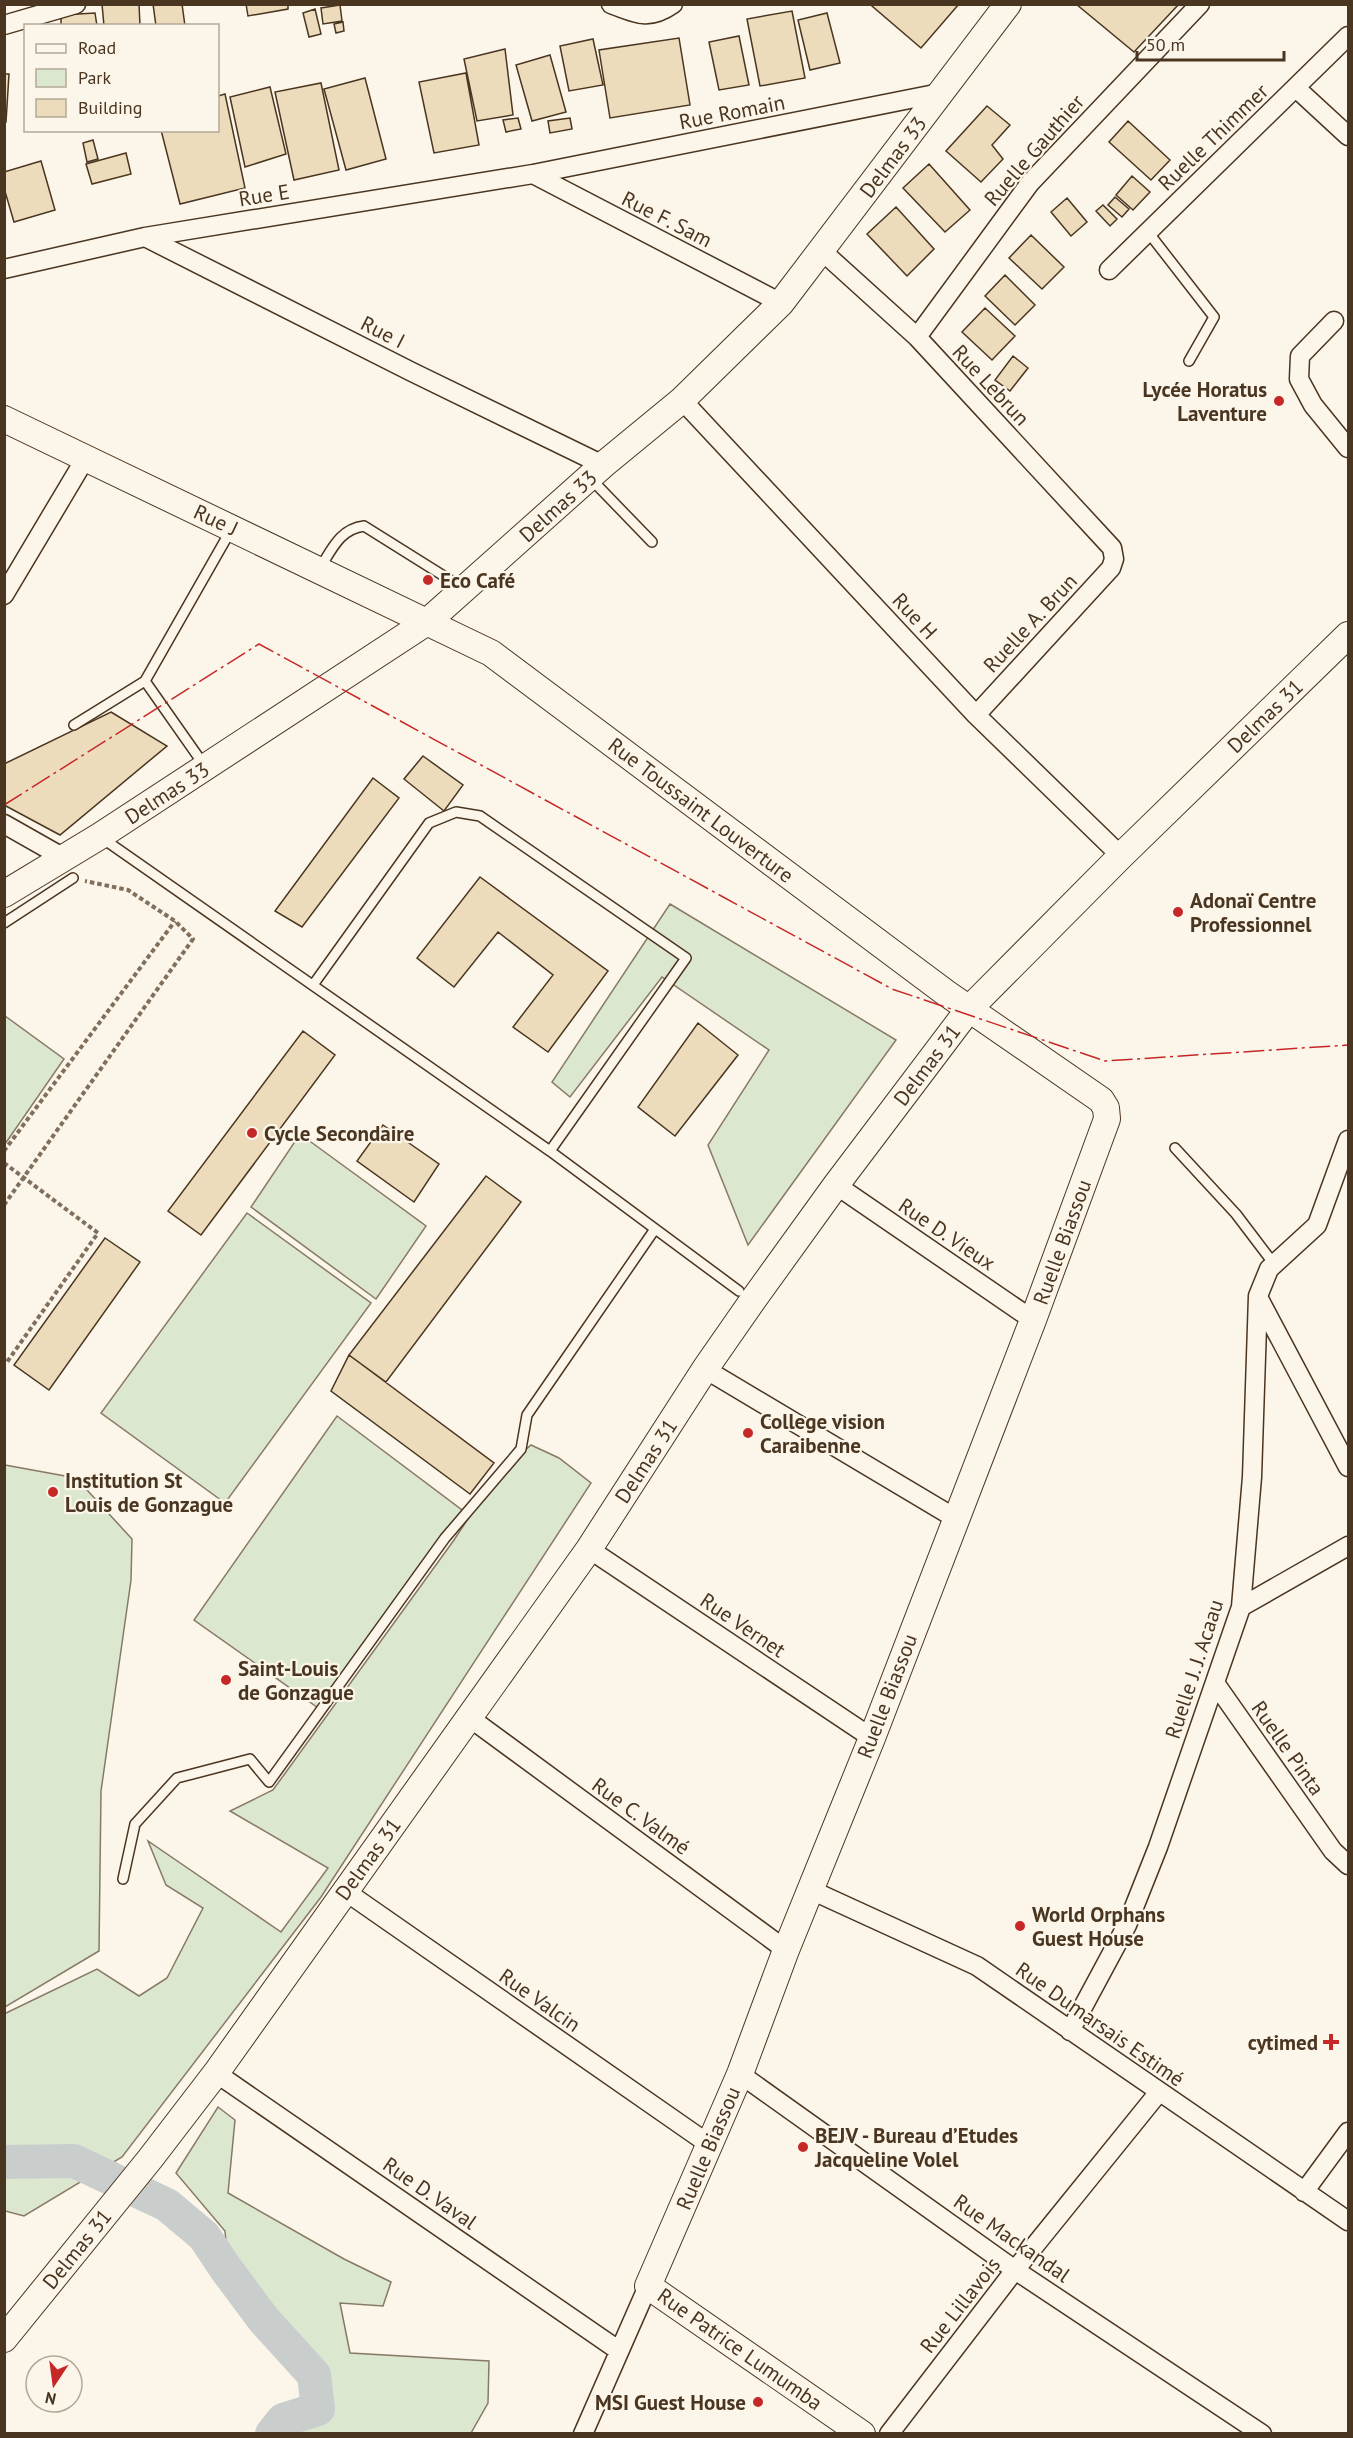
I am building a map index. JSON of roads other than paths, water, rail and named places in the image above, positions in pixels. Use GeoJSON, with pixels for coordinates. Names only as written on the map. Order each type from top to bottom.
{"type":"FeatureCollection","features":[{"type":"Feature","properties":{"kind":"street"},"geometry":{"type":"LineString","coordinates":[[4,25],[76,4]]}},
{"type":"Feature","properties":{"kind":"street"},"geometry":{"type":"LineString","coordinates":[[611,4],[640,15],[660,13],[673,4]]}},
{"type":"Feature","properties":{"kind":"street","name":"Delmas 33"},"geometry":{"type":"LineString","coordinates":[[4,894],[68,868],[100,836],[427,622],[596,471],[682,400],[781,303],[1008,4]]}},
{"type":"Feature","properties":{"kind":"street","name":"Ruelle Gauthier"},"geometry":{"type":"LineString","coordinates":[[917,337],[1030,183],[1200,4]]}},
{"type":"Feature","properties":{"kind":"street","name":"Ruelle Thimmer"},"geometry":{"type":"LineString","coordinates":[[1109,270],[1348,36]]}},
{"type":"Feature","properties":{"kind":"street"},"geometry":{"type":"LineString","coordinates":[[1296,88],[1348,136]]}},
{"type":"Feature","properties":{"kind":"street","name":"Rue Romain"},"geometry":{"type":"LineString","coordinates":[[533,174],[940,93]]}},
{"type":"Feature","properties":{"kind":"street","name":"Rue E"},"geometry":{"type":"LineString","coordinates":[[4,269],[145,237],[533,174]]}},
{"type":"Feature","properties":{"kind":"street","name":"Rue F. Sam"},"geometry":{"type":"LineString","coordinates":[[533,174],[781,303]]}},
{"type":"Feature","properties":{"kind":"street","name":"Rue I"},"geometry":{"type":"LineString","coordinates":[[145,237],[412,372],[596,471]]}},
{"type":"Feature","properties":{"kind":"street","name":"Rue Lebrun"},"geometry":{"type":"LineString","coordinates":[[822,251],[917,337],[1112,548],[1114,559]]}},
{"type":"Feature","properties":{"kind":"street"},"geometry":{"type":"LineString","coordinates":[[1334,321],[1300,356],[1299,379],[1313,405],[1348,448]]}},
{"type":"Feature","properties":{"kind":"street","name":"Rue H"},"geometry":{"type":"LineString","coordinates":[[682,400],[976,715],[1121,856]]}},
{"type":"Feature","properties":{"kind":"street","name":"Rue J"},"geometry":{"type":"LineString","coordinates":[[4,419],[427,622]]}},
{"type":"Feature","properties":{"kind":"street"},"geometry":{"type":"LineString","coordinates":[[4,595],[85,459]]}},
{"type":"Feature","properties":{"kind":"street","name":"Ruelle A. Brun"},"geometry":{"type":"LineString","coordinates":[[976,715],[1111,568],[1114,559]]}},
{"type":"Feature","properties":{"kind":"street","name":"Rue Toussaint Louverture"},"geometry":{"type":"LineString","coordinates":[[427,622],[490,653],[969,1009]]}},
{"type":"Feature","properties":{"kind":"street","name":"Delmas 31"},"geometry":{"type":"LineString","coordinates":[[4,2339],[150,2159],[216,2073],[589,1549],[705,1369],[746,1295],[836,1185],[969,1009],[1121,856],[1348,635]]}},
{"type":"Feature","properties":{"kind":"street"},"geometry":{"type":"LineString","coordinates":[[4,824],[68,868]]}},
{"type":"Feature","properties":{"kind":"street","name":"Ruelle Biassou"},"geometry":{"type":"LineString","coordinates":[[583,2433],[740,2074],[786,1950],[872,1738],[1033,1320],[1107,1119],[1106,1108],[1101,1100],[969,1009]]}},
{"type":"Feature","properties":{"kind":"street"},"geometry":{"type":"LineString","coordinates":[[1348,1140],[1317,1225],[1269,1269],[1258,1296],[1348,1467]]}},
{"type":"Feature","properties":{"kind":"street","name":"Rue D. Vieux"},"geometry":{"type":"LineString","coordinates":[[836,1185],[1033,1320]]}},
{"type":"Feature","properties":{"kind":"street","name":"Ruelle J. J. Acaau"},"geometry":{"type":"LineString","coordinates":[[1070,2031],[1127,1925],[1158,1847],[1241,1607],[1252,1477],[1258,1296]]}},
{"type":"Feature","properties":{"kind":"street"},"geometry":{"type":"LineString","coordinates":[[705,1369],[955,1518]]}},
{"type":"Feature","properties":{"kind":"street"},"geometry":{"type":"LineString","coordinates":[[1241,1607],[1348,1545]]}},
{"type":"Feature","properties":{"kind":"street","name":"Rue Vernet"},"geometry":{"type":"LineString","coordinates":[[589,1549],[872,1738]]}},
{"type":"Feature","properties":{"kind":"street","name":"Ruelle Pinta"},"geometry":{"type":"LineString","coordinates":[[1215,1683],[1333,1851],[1348,1865]]}},
{"type":"Feature","properties":{"kind":"street","name":"Rue C. Valmé"},"geometry":{"type":"LineString","coordinates":[[470,1718],[786,1950]]}},
{"type":"Feature","properties":{"kind":"street","name":"Rue Dumarsais Estimé"},"geometry":{"type":"LineString","coordinates":[[811,1890],[977,1966],[1348,2221]]}},
{"type":"Feature","properties":{"kind":"street","name":"Rue Valcin"},"geometry":{"type":"LineString","coordinates":[[345,1891],[710,2145]]}},
{"type":"Feature","properties":{"kind":"street","name":"Rue D. Vaval"},"geometry":{"type":"LineString","coordinates":[[216,2073],[618,2350]]}},
{"type":"Feature","properties":{"kind":"street","name":"Rue Mackandal"},"geometry":{"type":"LineString","coordinates":[[740,2074],[1015,2270],[1262,2433]]}},
{"type":"Feature","properties":{"kind":"street","name":"Rue Lillavois"},"geometry":{"type":"LineString","coordinates":[[888,2433],[1015,2270],[1159,2092]]}},
{"type":"Feature","properties":{"kind":"street"},"geometry":{"type":"LineString","coordinates":[[1304,2192],[1348,2132]]}},
{"type":"Feature","properties":{"kind":"street","name":"Rue Patrice Lumumba"},"geometry":{"type":"LineString","coordinates":[[648,2286],[862,2433]]}},
{"type":"Feature","properties":{"kind":"lane"},"geometry":{"type":"LineString","coordinates":[[1148,232],[1214,317],[1189,361]]}},
{"type":"Feature","properties":{"kind":"lane"},"geometry":{"type":"LineString","coordinates":[[596,471],[652,542]]}},
{"type":"Feature","properties":{"kind":"lane"},"geometry":{"type":"LineString","coordinates":[[318,570],[343,534],[354,527],[364,526],[464,588]]}},
{"type":"Feature","properties":{"kind":"lane"},"geometry":{"type":"LineString","coordinates":[[74,725],[145,681],[232,528]]}},
{"type":"Feature","properties":{"kind":"lane"},"geometry":{"type":"LineString","coordinates":[[145,681],[206,767]]}},
{"type":"Feature","properties":{"kind":"lane"},"geometry":{"type":"LineString","coordinates":[[313,985],[429,823],[456,812],[480,816],[686,958],[550,1151]]}},
{"type":"Feature","properties":{"kind":"lane"},"geometry":{"type":"LineString","coordinates":[[100,836],[550,1151],[746,1295]]}},
{"type":"Feature","properties":{"kind":"lane"},"geometry":{"type":"LineString","coordinates":[[4,923],[68,868]]}},
{"type":"Feature","properties":{"kind":"lane"},"geometry":{"type":"LineString","coordinates":[[1175,1148],[1236,1214],[1274,1264]]}},
{"type":"Feature","properties":{"kind":"lane"},"geometry":{"type":"LineString","coordinates":[[123,1879],[135,1824],[177,1778],[250,1758],[269,1782],[445,1538],[521,1449],[527,1415],[655,1229]]}},
{"type":"Feature","properties":{"kind":"waterway"},"geometry":{"type":"LineString","coordinates":[[4,2162],[74,2161],[167,2205],[204,2236],[264,2320],[314,2375],[318,2409],[283,2420],[272,2434]]}},
{"type":"Feature","properties":{"kind":"place","name":"Lycée Horatus Laventure"},"geometry":{"type":"Point","coordinates":[1279,401]}},
{"type":"Feature","properties":{"kind":"place","name":"Eco Café"},"geometry":{"type":"Point","coordinates":[428,580]}},
{"type":"Feature","properties":{"kind":"place","name":"Adonaï Centre Professionnel"},"geometry":{"type":"Point","coordinates":[1178,912]}},
{"type":"Feature","properties":{"kind":"place","name":"Cycle Secondaire"},"geometry":{"type":"Point","coordinates":[252,1133]}},
{"type":"Feature","properties":{"kind":"place","name":"College vision Caraibenne"},"geometry":{"type":"Point","coordinates":[748,1433]}},
{"type":"Feature","properties":{"kind":"place","name":"Institution St Louis de Gonzague"},"geometry":{"type":"Point","coordinates":[53,1492]}},
{"type":"Feature","properties":{"kind":"place","name":"Saint-Louis de Gonzague"},"geometry":{"type":"Point","coordinates":[226,1680]}},
{"type":"Feature","properties":{"kind":"place","name":"World Orphans Guest House"},"geometry":{"type":"Point","coordinates":[1020,1926]}},
{"type":"Feature","properties":{"kind":"place","name":"cytimed"},"geometry":{"type":"Point","coordinates":[1331,2042]}},
{"type":"Feature","properties":{"kind":"place","name":"BEJV - Bureau d’Etudes Jacqueline Volel"},"geometry":{"type":"Point","coordinates":[803,2147]}},
{"type":"Feature","properties":{"kind":"place","name":"MSI Guest House"},"geometry":{"type":"Point","coordinates":[758,2402]}}]}
